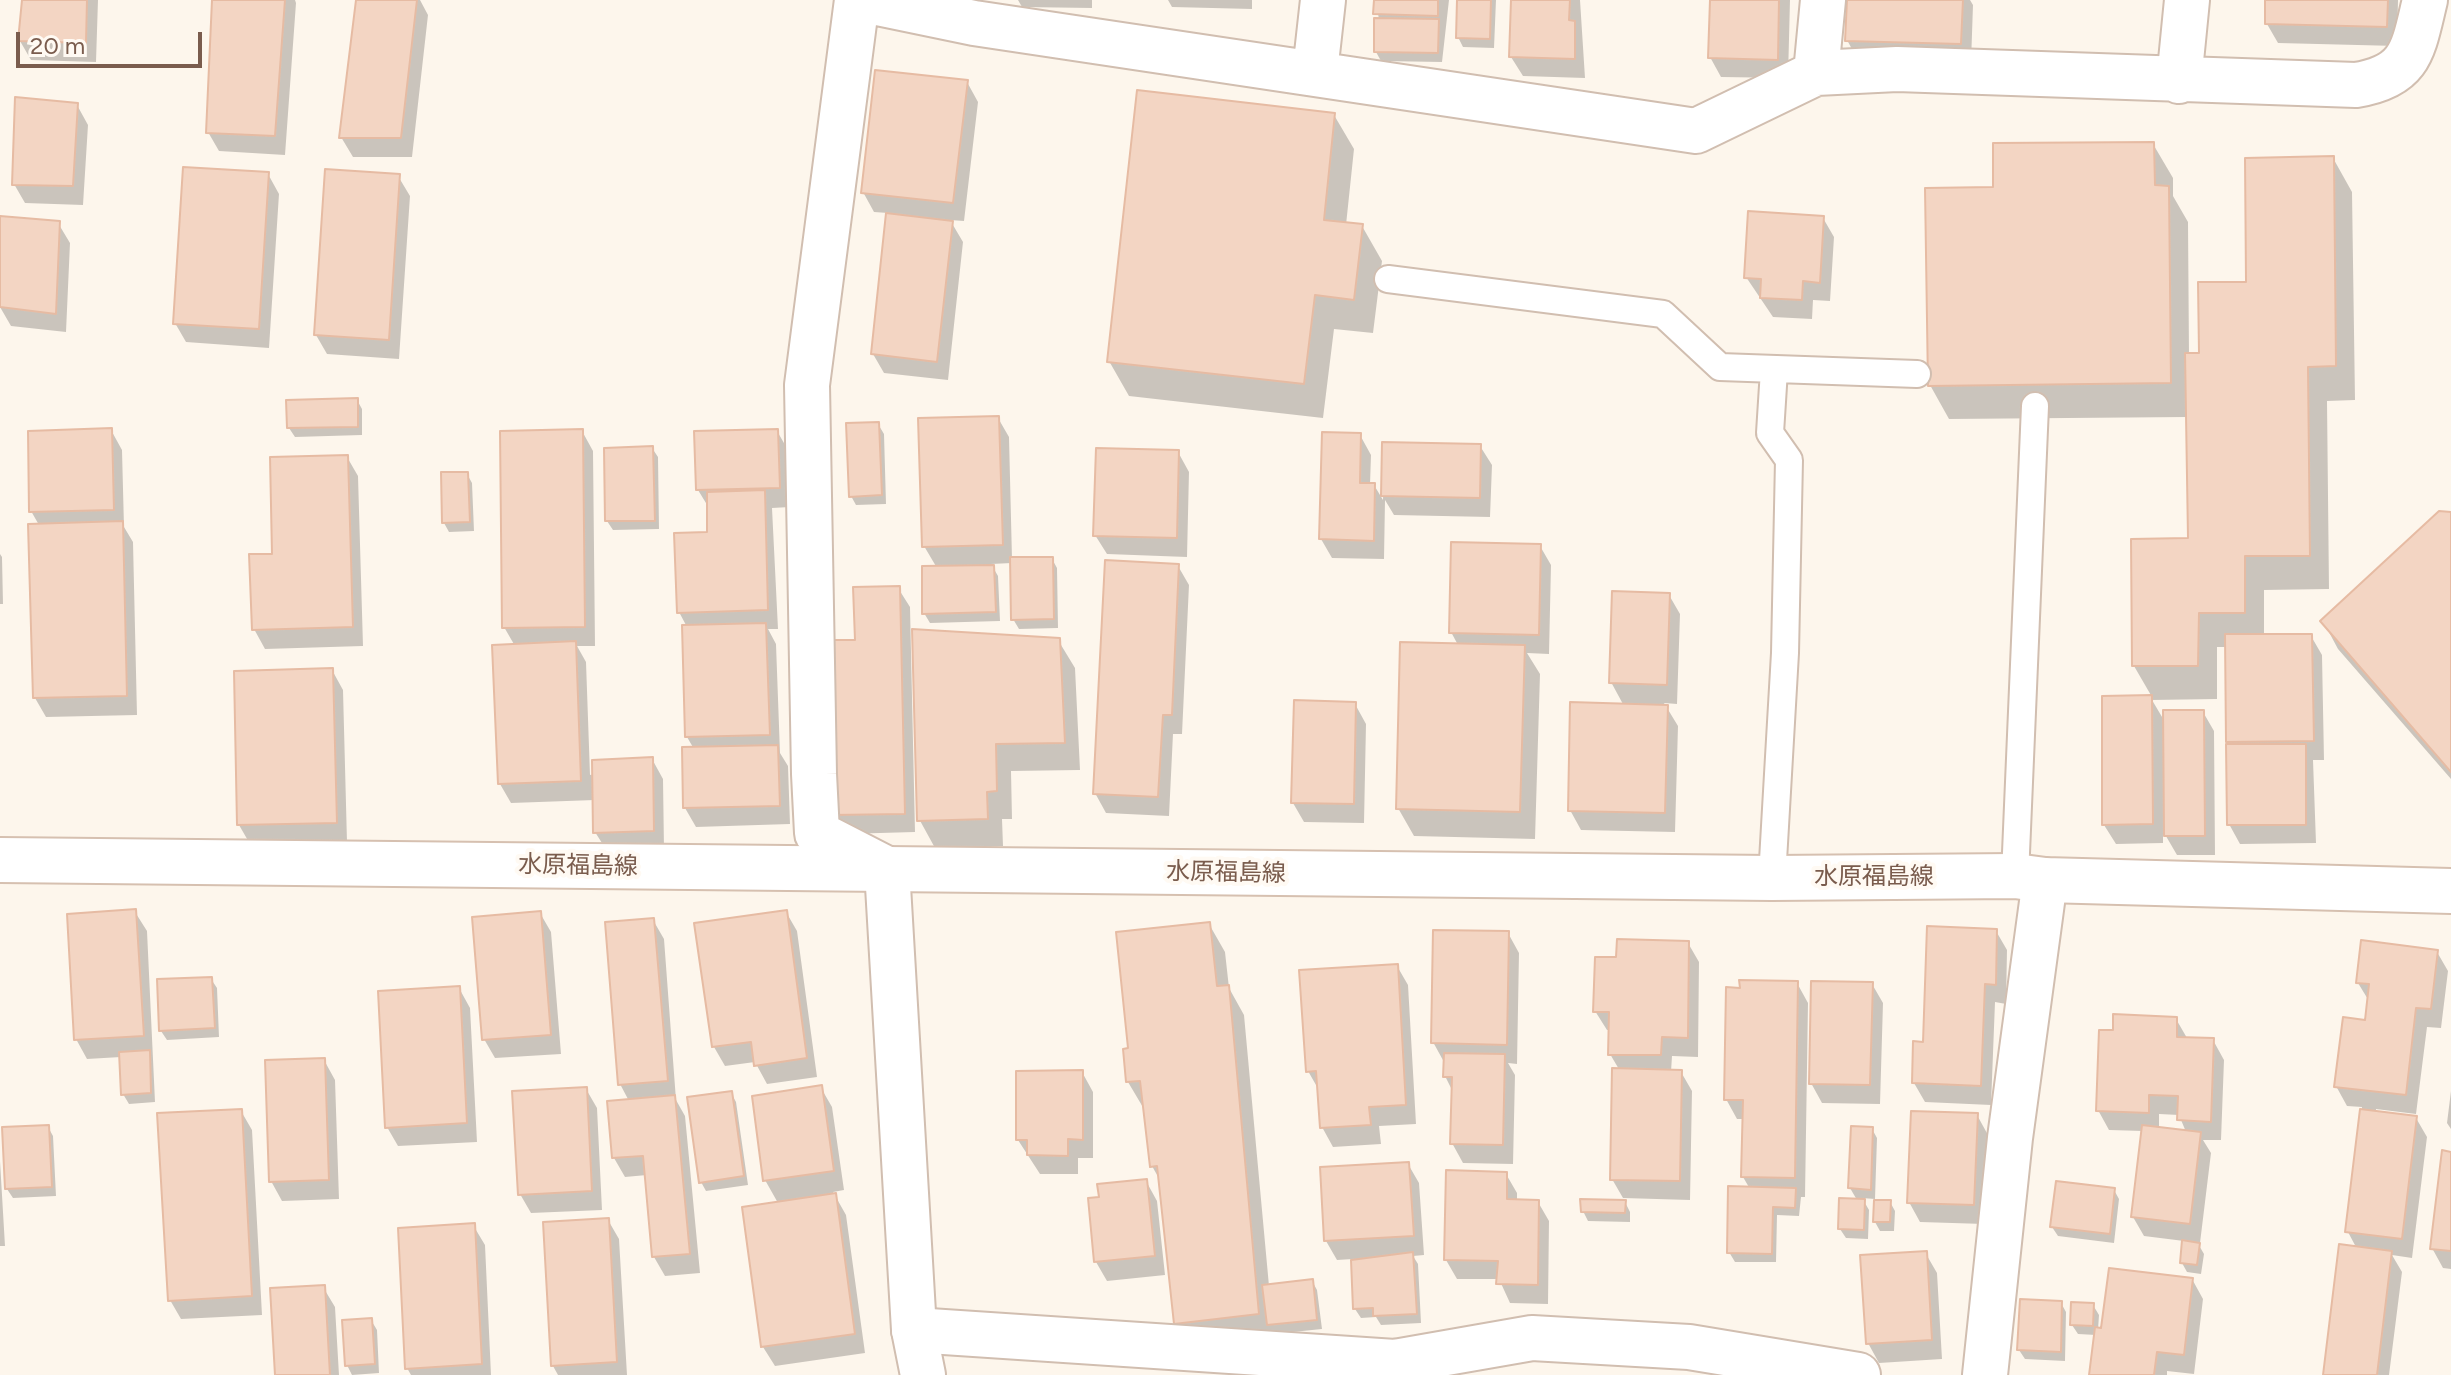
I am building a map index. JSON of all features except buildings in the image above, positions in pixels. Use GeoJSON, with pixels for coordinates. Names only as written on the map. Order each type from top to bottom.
{"type":"FeatureCollection","features":[{"type":"Feature","properties":{"kind":"street"},"geometry":{"type":"LineString","coordinates":[[857,0],[807,385],[814,774],[817,833],[887,869],[914,1330],[923,1375]]}},
{"type":"Feature","properties":{"kind":"street"},"geometry":{"type":"LineString","coordinates":[[863,0],[975,11],[1315,72],[1696,131],[1816,73],[1897,69],[2179,81],[2356,85],[2383,81],[2410,59],[2425,0]]}},
{"type":"Feature","properties":{"kind":"street"},"geometry":{"type":"LineString","coordinates":[[1315,72],[1323,0]]}},
{"type":"Feature","properties":{"kind":"street"},"geometry":{"type":"LineString","coordinates":[[1816,73],[1823,0]]}},
{"type":"Feature","properties":{"kind":"street"},"geometry":{"type":"LineString","coordinates":[[2179,81],[2187,0]]}},
{"type":"Feature","properties":{"kind":"street","name":"水原福島線"},"geometry":{"type":"LineString","coordinates":[[0,860],[2030,878],[2451,891]]}},
{"type":"Feature","properties":{"kind":"street"},"geometry":{"type":"LineString","coordinates":[[1985,1375],[2010,1138],[2030,878]]}},
{"type":"Feature","properties":{"kind":"street"},"geometry":{"type":"LineString","coordinates":[[914,1330],[1394,1369],[1532,1338],[1689,1347],[1858,1375]]}},
{"type":"Feature","properties":{"kind":"lane"},"geometry":{"type":"LineString","coordinates":[[1388,279],[1663,314],[1720,367],[1917,374]]}},
{"type":"Feature","properties":{"kind":"lane"},"geometry":{"type":"LineString","coordinates":[[1772,878],[1785,653],[1789,460],[1770,433],[1774,370]]}},
{"type":"Feature","properties":{"kind":"lane"},"geometry":{"type":"LineString","coordinates":[[2030,878],[2035,406]]}}]}
